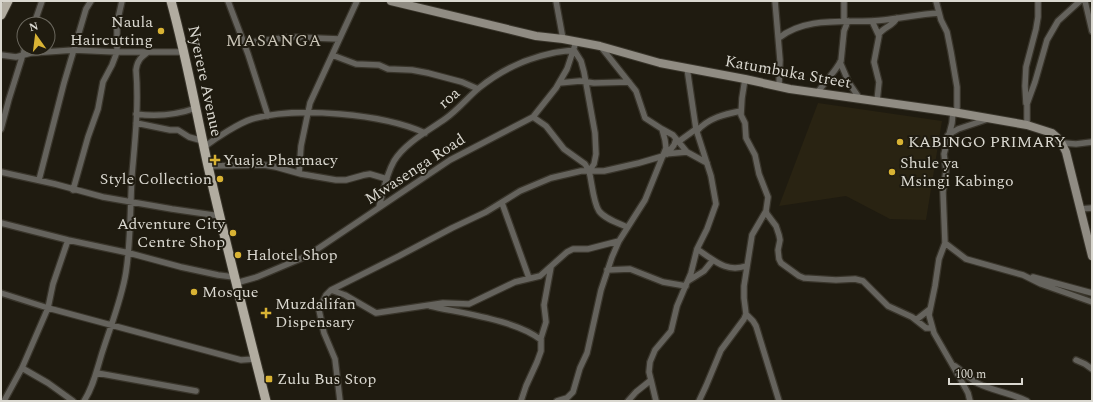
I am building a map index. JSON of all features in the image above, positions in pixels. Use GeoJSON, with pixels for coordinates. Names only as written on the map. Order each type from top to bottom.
{"type":"FeatureCollection","features":[{"type":"Feature","properties":{"kind":"main road"},"geometry":{"type":"LineString","coordinates":[[1,15],[8,1]]}},
{"type":"Feature","properties":{"kind":"main road","name":"Nyerere Avenue"},"geometry":{"type":"LineString","coordinates":[[171,1],[184,52],[208,166],[235,280],[266,401]]}},
{"type":"Feature","properties":{"kind":"main road","name":"Katumbuka Street"},"geometry":{"type":"LineString","coordinates":[[391,1],[536,36],[563,39],[575,46],[600,46],[660,63],[817,93],[955,112],[1027,125],[1052,133],[1062,143]]}},
{"type":"Feature","properties":{"kind":"main road"},"geometry":{"type":"LineString","coordinates":[[1062,143],[1070,165],[1092,256]]}},
{"type":"Feature","properties":{"kind":"street"},"geometry":{"type":"LineString","coordinates":[[37,16],[42,1]]}},
{"type":"Feature","properties":{"kind":"street"},"geometry":{"type":"LineString","coordinates":[[39,180],[64,83],[86,9],[91,1]]}},
{"type":"Feature","properties":{"kind":"street"},"geometry":{"type":"LineString","coordinates":[[73,190],[88,137],[98,109],[103,82],[117,52],[117,23],[122,1]]}},
{"type":"Feature","properties":{"kind":"street"},"geometry":{"type":"LineString","coordinates":[[228,1],[244,43],[268,116]]}},
{"type":"Feature","properties":{"kind":"street"},"geometry":{"type":"LineString","coordinates":[[299,174],[301,146],[310,103],[357,1]]}},
{"type":"Feature","properties":{"kind":"street"},"geometry":{"type":"LineString","coordinates":[[556,1],[563,39]]}},
{"type":"Feature","properties":{"kind":"street"},"geometry":{"type":"LineString","coordinates":[[775,1],[780,60],[779,86]]}},
{"type":"Feature","properties":{"kind":"street"},"geometry":{"type":"LineString","coordinates":[[817,93],[840,62],[846,21],[844,1]]}},
{"type":"Feature","properties":{"kind":"street"},"geometry":{"type":"LineString","coordinates":[[936,1],[947,32],[957,87],[955,112],[945,147],[946,171],[943,192],[945,243],[939,259],[936,286],[929,315],[932,328],[953,364],[968,393],[970,401]]}},
{"type":"Feature","properties":{"kind":"street"},"geometry":{"type":"LineString","coordinates":[[1027,125],[1025,86],[1026,67],[1036,30],[1038,1]]}},
{"type":"Feature","properties":{"kind":"street"},"geometry":{"type":"LineString","coordinates":[[1027,104],[1047,40],[1051,32],[1058,21],[1080,1]]}},
{"type":"Feature","properties":{"kind":"street"},"geometry":{"type":"LineString","coordinates":[[1085,1],[1092,31]]}},
{"type":"Feature","properties":{"kind":"street"},"geometry":{"type":"LineString","coordinates":[[778,38],[785,33],[826,22],[872,21],[939,13]]}},
{"type":"Feature","properties":{"kind":"street"},"geometry":{"type":"LineString","coordinates":[[877,101],[879,82],[874,62],[879,34],[883,29],[892,25],[897,18]]}},
{"type":"Feature","properties":{"kind":"street"},"geometry":{"type":"LineString","coordinates":[[872,21],[879,34]]}},
{"type":"Feature","properties":{"kind":"street"},"geometry":{"type":"LineString","coordinates":[[244,43],[291,37],[340,39]]}},
{"type":"Feature","properties":{"kind":"street"},"geometry":{"type":"LineString","coordinates":[[575,46],[581,61],[586,82],[595,133],[596,154],[594,164],[589,171]]}},
{"type":"Feature","properties":{"kind":"street","name":"Mwasenga Road"},"geometry":{"type":"LineString","coordinates":[[235,280],[257,277],[307,256],[450,160],[534,117],[559,83],[567,69],[575,46]]}},
{"type":"Feature","properties":{"kind":"street","name":"roa"},"geometry":{"type":"LineString","coordinates":[[379,208],[388,172],[394,160],[406,148],[452,114],[478,89],[496,76],[535,57],[575,46]]}},
{"type":"Feature","properties":{"kind":"street"},"geometry":{"type":"LineString","coordinates":[[600,46],[636,91],[645,118],[677,140],[688,152],[707,163]]}},
{"type":"Feature","properties":{"kind":"street"},"geometry":{"type":"LineString","coordinates":[[56,51],[74,50],[117,52],[184,52]]}},
{"type":"Feature","properties":{"kind":"street"},"geometry":{"type":"LineString","coordinates":[[84,401],[97,373],[126,274],[129,252],[130,202],[136,123],[136,64],[148,52]]}},
{"type":"Feature","properties":{"kind":"street"},"geometry":{"type":"LineString","coordinates":[[1,55],[16,56]]}},
{"type":"Feature","properties":{"kind":"street"},"geometry":{"type":"LineString","coordinates":[[332,55],[356,64],[379,65],[388,69],[412,70],[428,73],[462,82],[478,89]]}},
{"type":"Feature","properties":{"kind":"street"},"geometry":{"type":"LineString","coordinates":[[1,129],[22,56]]}},
{"type":"Feature","properties":{"kind":"street"},"geometry":{"type":"LineString","coordinates":[[840,62],[849,83],[860,99]]}},
{"type":"Feature","properties":{"kind":"street"},"geometry":{"type":"LineString","coordinates":[[656,401],[651,380],[650,366],[652,358],[671,330],[677,306],[687,284],[697,249],[707,229],[716,204],[707,163],[697,130],[687,68]]}},
{"type":"Feature","properties":{"kind":"street"},"geometry":{"type":"LineString","coordinates":[[699,401],[721,350],[742,323],[746,314],[744,298],[746,266],[752,234],[766,211],[768,202],[768,197],[759,174],[755,154],[746,138],[745,123],[741,111],[745,79]]}},
{"type":"Feature","properties":{"kind":"street"},"geometry":{"type":"LineString","coordinates":[[559,83],[580,81],[594,83],[629,82]]}},
{"type":"Feature","properties":{"kind":"street"},"geometry":{"type":"LineString","coordinates":[[136,114],[154,116],[185,112],[196,108]]}},
{"type":"Feature","properties":{"kind":"street"},"geometry":{"type":"LineString","coordinates":[[664,155],[677,140],[697,130],[710,120],[741,111]]}},
{"type":"Feature","properties":{"kind":"street"},"geometry":{"type":"LineString","coordinates":[[136,123],[180,131],[204,144],[251,120],[291,113],[346,115],[396,123],[425,133]]}},
{"type":"Feature","properties":{"kind":"street"},"geometry":{"type":"LineString","coordinates":[[534,117],[546,126],[564,149],[585,164],[589,171],[597,206],[600,212],[606,217],[627,227]]}},
{"type":"Feature","properties":{"kind":"street"},"geometry":{"type":"LineString","coordinates":[[948,135],[958,129],[988,119]]}},
{"type":"Feature","properties":{"kind":"street"},"geometry":{"type":"LineString","coordinates":[[557,401],[567,398],[573,392],[580,368],[588,350],[601,290],[607,270],[619,241],[645,200],[664,155],[666,144],[662,129]]}},
{"type":"Feature","properties":{"kind":"street"},"geometry":{"type":"LineString","coordinates":[[1062,143],[1076,144],[1092,142]]}},
{"type":"Feature","properties":{"kind":"street"},"geometry":{"type":"LineString","coordinates":[[340,401],[335,359],[323,328],[320,310],[323,300],[331,290],[486,212],[520,191],[551,178],[589,171],[604,171],[639,163],[664,155],[688,152]]}},
{"type":"Feature","properties":{"kind":"street"},"geometry":{"type":"LineString","coordinates":[[208,166],[264,165],[299,174],[336,180],[346,180],[370,174],[387,179]]}},
{"type":"Feature","properties":{"kind":"street"},"geometry":{"type":"LineString","coordinates":[[1,172],[39,180],[103,197],[220,216]]}},
{"type":"Feature","properties":{"kind":"street"},"geometry":{"type":"LineString","coordinates":[[502,203],[529,278]]}},
{"type":"Feature","properties":{"kind":"street"},"geometry":{"type":"LineString","coordinates":[[1080,209],[1092,208]]}},
{"type":"Feature","properties":{"kind":"street"},"geometry":{"type":"LineString","coordinates":[[766,211],[776,226],[779,235],[780,240],[778,250],[781,263],[799,276],[804,278],[836,280],[854,279],[863,281],[888,306],[916,320],[926,328],[932,328]]}},
{"type":"Feature","properties":{"kind":"street"},"geometry":{"type":"LineString","coordinates":[[1,223],[68,240],[129,252],[235,280]]}},
{"type":"Feature","properties":{"kind":"street"},"geometry":{"type":"LineString","coordinates":[[4,401],[22,368],[48,308],[53,284],[68,240]]}},
{"type":"Feature","properties":{"kind":"street"},"geometry":{"type":"LineString","coordinates":[[331,290],[345,295],[376,314],[442,303],[472,303],[515,282],[540,276],[567,252],[573,249],[588,249],[619,241]]}},
{"type":"Feature","properties":{"kind":"street"},"geometry":{"type":"LineString","coordinates":[[945,243],[967,258],[1092,294]]}},
{"type":"Feature","properties":{"kind":"street"},"geometry":{"type":"LineString","coordinates":[[945,243],[966,259],[1023,275],[1041,284],[1092,302]]}},
{"type":"Feature","properties":{"kind":"street"},"geometry":{"type":"LineString","coordinates":[[697,249],[713,260],[732,269],[746,266]]}},
{"type":"Feature","properties":{"kind":"street"},"geometry":{"type":"LineString","coordinates":[[607,270],[630,269],[663,282],[687,284],[704,271],[713,260]]}},
{"type":"Feature","properties":{"kind":"street"},"geometry":{"type":"LineString","coordinates":[[521,401],[539,358],[541,340],[546,322],[544,305],[551,266]]}},
{"type":"Feature","properties":{"kind":"street"},"geometry":{"type":"LineString","coordinates":[[1,293],[48,308],[241,360],[255,359]]}},
{"type":"Feature","properties":{"kind":"street"},"geometry":{"type":"LineString","coordinates":[[427,306],[508,324],[531,333],[541,340]]}},
{"type":"Feature","properties":{"kind":"street"},"geometry":{"type":"LineString","coordinates":[[916,320],[930,309]]}},
{"type":"Feature","properties":{"kind":"street"},"geometry":{"type":"LineString","coordinates":[[746,314],[753,320],[756,326],[779,401]]}},
{"type":"Feature","properties":{"kind":"street"},"geometry":{"type":"LineString","coordinates":[[1076,360],[1092,369]]}},
{"type":"Feature","properties":{"kind":"street"},"geometry":{"type":"LineString","coordinates":[[953,364],[977,383],[1014,395],[1027,401]]}},
{"type":"Feature","properties":{"kind":"street"},"geometry":{"type":"LineString","coordinates":[[22,368],[48,383],[73,401]]}},
{"type":"Feature","properties":{"kind":"street"},"geometry":{"type":"LineString","coordinates":[[97,373],[196,391]]}},
{"type":"Feature","properties":{"kind":"street"},"geometry":{"type":"LineString","coordinates":[[628,401],[636,392],[651,380]]}},
{"type":"Feature","properties":{"kind":"shaded area"},"geometry":{"type":"Polygon","coordinates":[[[818,103],[942,121],[926,220],[890,219],[846,196],[779,206],[818,103]]]}},
{"type":"Feature","properties":{"kind":"place","name":"Naula Haircutting"},"geometry":{"type":"Point","coordinates":[161,31]}},
{"type":"Feature","properties":{"kind":"place","name":"KABINGO PRIMARY"},"geometry":{"type":"Point","coordinates":[900,142]}},
{"type":"Feature","properties":{"kind":"place","name":"Yuaja Pharmacy"},"geometry":{"type":"Point","coordinates":[215,160]}},
{"type":"Feature","properties":{"kind":"place","name":"Shule ya Msingi Kabingo"},"geometry":{"type":"Point","coordinates":[892,172]}},
{"type":"Feature","properties":{"kind":"place","name":"Style Collection"},"geometry":{"type":"Point","coordinates":[220,179]}},
{"type":"Feature","properties":{"kind":"place","name":"Adventure City Centre Shop"},"geometry":{"type":"Point","coordinates":[233,233]}},
{"type":"Feature","properties":{"kind":"place","name":"Halotel Shop"},"geometry":{"type":"Point","coordinates":[238,255]}},
{"type":"Feature","properties":{"kind":"place","name":"Mosque"},"geometry":{"type":"Point","coordinates":[194,292]}},
{"type":"Feature","properties":{"kind":"place","name":"Muzdalifan Dispensary"},"geometry":{"type":"Point","coordinates":[266,313]}},
{"type":"Feature","properties":{"kind":"place","name":"Zulu Bus Stop"},"geometry":{"type":"Point","coordinates":[269,379]}},
{"type":"Feature","properties":{"kind":"district","name":"MASANGA"},"geometry":{"type":"Point","coordinates":[274,41]}}]}
